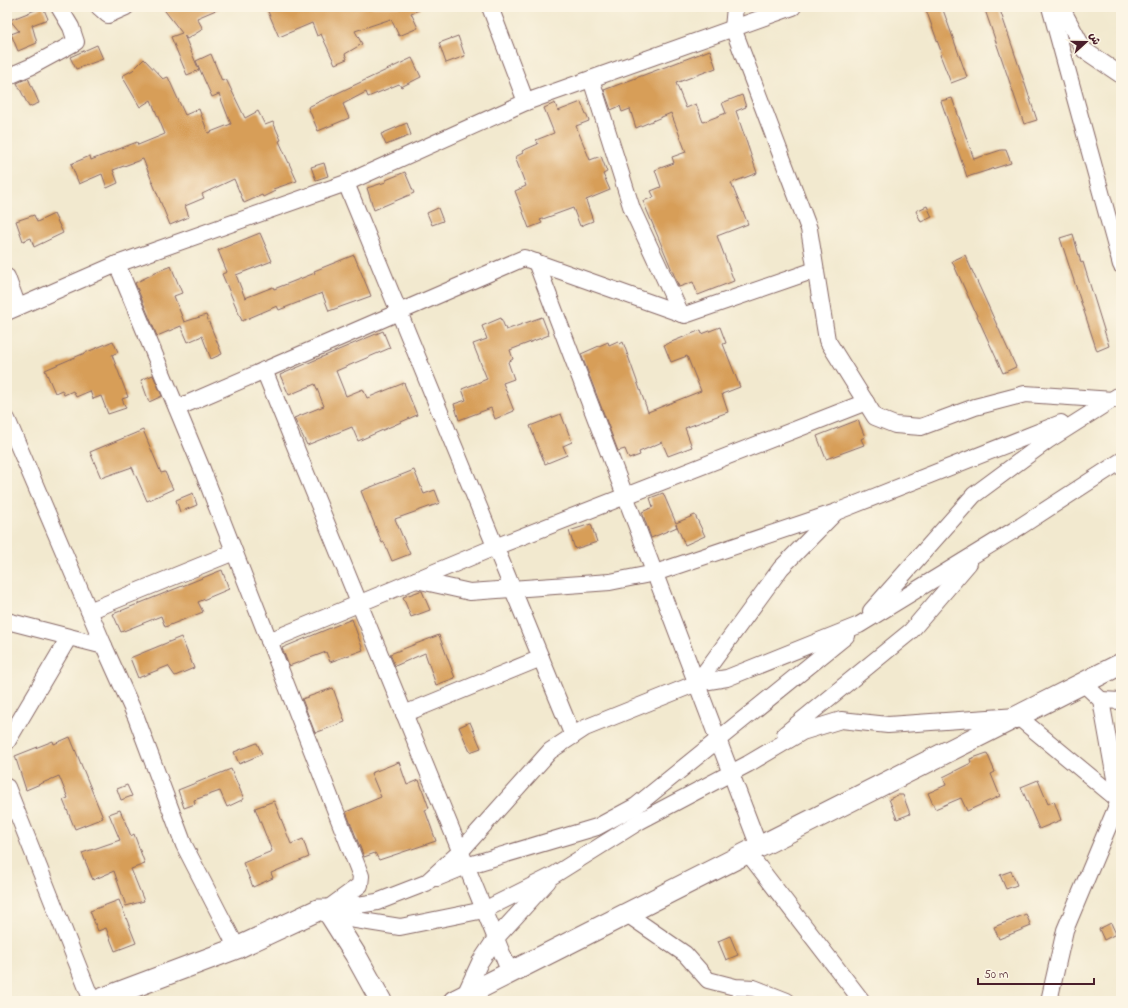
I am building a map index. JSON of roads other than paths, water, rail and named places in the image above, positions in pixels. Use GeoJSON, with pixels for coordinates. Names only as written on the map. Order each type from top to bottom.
{"type":"FeatureCollection","features":[{"type":"Feature","properties":{"kind":"street"},"geometry":{"type":"LineString","coordinates":[[7,77],[30,68],[76,42],[71,27],[59,7]]}},
{"type":"Feature","properties":{"kind":"street"},"geometry":{"type":"LineString","coordinates":[[99,7],[108,15],[126,7]]}},
{"type":"Feature","properties":{"kind":"street"},"geometry":{"type":"LineString","coordinates":[[490,7],[526,102]]}},
{"type":"Feature","properties":{"kind":"street"},"geometry":{"type":"LineString","coordinates":[[735,7],[734,28],[809,229],[827,340],[875,417],[895,425],[921,427],[975,407],[1025,394],[1118,398]]}},
{"type":"Feature","properties":{"kind":"street"},"geometry":{"type":"LineString","coordinates":[[7,277],[12,310],[117,264],[346,183],[526,102],[793,7]]}},
{"type":"Feature","properties":{"kind":"street"},"geometry":{"type":"LineString","coordinates":[[1050,7],[1121,265]]}},
{"type":"Feature","properties":{"kind":"street"},"geometry":{"type":"LineString","coordinates":[[1061,7],[1084,50],[1121,75]]}},
{"type":"Feature","properties":{"kind":"street"},"geometry":{"type":"LineString","coordinates":[[591,79],[632,209],[680,314]]}},
{"type":"Feature","properties":{"kind":"street"},"geometry":{"type":"LineString","coordinates":[[346,183],[573,736]]}},
{"type":"Feature","properties":{"kind":"street"},"geometry":{"type":"LineString","coordinates":[[176,408],[524,258],[685,315],[815,270]]}},
{"type":"Feature","properties":{"kind":"street"},"geometry":{"type":"LineString","coordinates":[[536,262],[731,773],[754,850],[862,1001]]}},
{"type":"Feature","properties":{"kind":"street"},"geometry":{"type":"LineString","coordinates":[[117,264],[270,641],[361,876],[360,885],[329,913]]}},
{"type":"Feature","properties":{"kind":"street"},"geometry":{"type":"LineString","coordinates":[[264,370],[510,973]]}},
{"type":"Feature","properties":{"kind":"street"},"geometry":{"type":"LineString","coordinates":[[416,580],[470,592],[610,582],[655,573],[836,512],[1094,410],[1118,398]]}},
{"type":"Feature","properties":{"kind":"street"},"geometry":{"type":"LineString","coordinates":[[270,641],[495,547],[866,402]]}},
{"type":"Feature","properties":{"kind":"street"},"geometry":{"type":"LineString","coordinates":[[426,883],[460,852],[550,751],[585,728],[697,683],[727,678],[859,625],[974,495],[1047,441],[1094,410]]}},
{"type":"Feature","properties":{"kind":"street"},"geometry":{"type":"LineString","coordinates":[[7,418],[104,646],[136,717],[184,845],[237,948]]}},
{"type":"Feature","properties":{"kind":"street"},"geometry":{"type":"LineString","coordinates":[[329,913],[377,902],[466,866],[597,827],[636,806],[859,625],[980,551],[1121,461]]}},
{"type":"Feature","properties":{"kind":"street"},"geometry":{"type":"LineString","coordinates":[[697,683],[781,568],[836,512]]}},
{"type":"Feature","properties":{"kind":"street"},"geometry":{"type":"LineString","coordinates":[[748,764],[911,631],[980,551]]}},
{"type":"Feature","properties":{"kind":"street"},"geometry":{"type":"LineString","coordinates":[[90,612],[234,552]]}},
{"type":"Feature","properties":{"kind":"street"},"geometry":{"type":"LineString","coordinates":[[7,621],[104,646]]}},
{"type":"Feature","properties":{"kind":"street"},"geometry":{"type":"LineString","coordinates":[[7,742],[69,637]]}},
{"type":"Feature","properties":{"kind":"street"},"geometry":{"type":"LineString","coordinates":[[404,714],[541,658]]}},
{"type":"Feature","properties":{"kind":"street"},"geometry":{"type":"LineString","coordinates":[[460,1000],[510,973],[1121,664]]}},
{"type":"Feature","properties":{"kind":"street"},"geometry":{"type":"LineString","coordinates":[[1049,1001],[1065,930],[1120,802],[1101,700],[1083,683]]}},
{"type":"Feature","properties":{"kind":"street"},"geometry":{"type":"LineString","coordinates":[[1101,700],[1121,701]]}},
{"type":"Feature","properties":{"kind":"street"},"geometry":{"type":"LineString","coordinates":[[96,1001],[237,948],[318,910],[400,927],[484,910],[554,875],[640,821],[748,764],[802,732],[841,720],[888,725],[1017,716],[1120,802]]}},
{"type":"Feature","properties":{"kind":"street"},"geometry":{"type":"LineString","coordinates":[[7,787],[92,1001]]}},
{"type":"Feature","properties":{"kind":"street"},"geometry":{"type":"LineString","coordinates":[[460,1000],[480,962],[496,938],[597,827]]}},
{"type":"Feature","properties":{"kind":"street"},"geometry":{"type":"LineString","coordinates":[[329,913],[355,954],[381,1001]]}},
{"type":"Feature","properties":{"kind":"street"},"geometry":{"type":"LineString","coordinates":[[628,914],[685,954],[708,980],[735,987],[754,988],[787,1001]]}}]}
